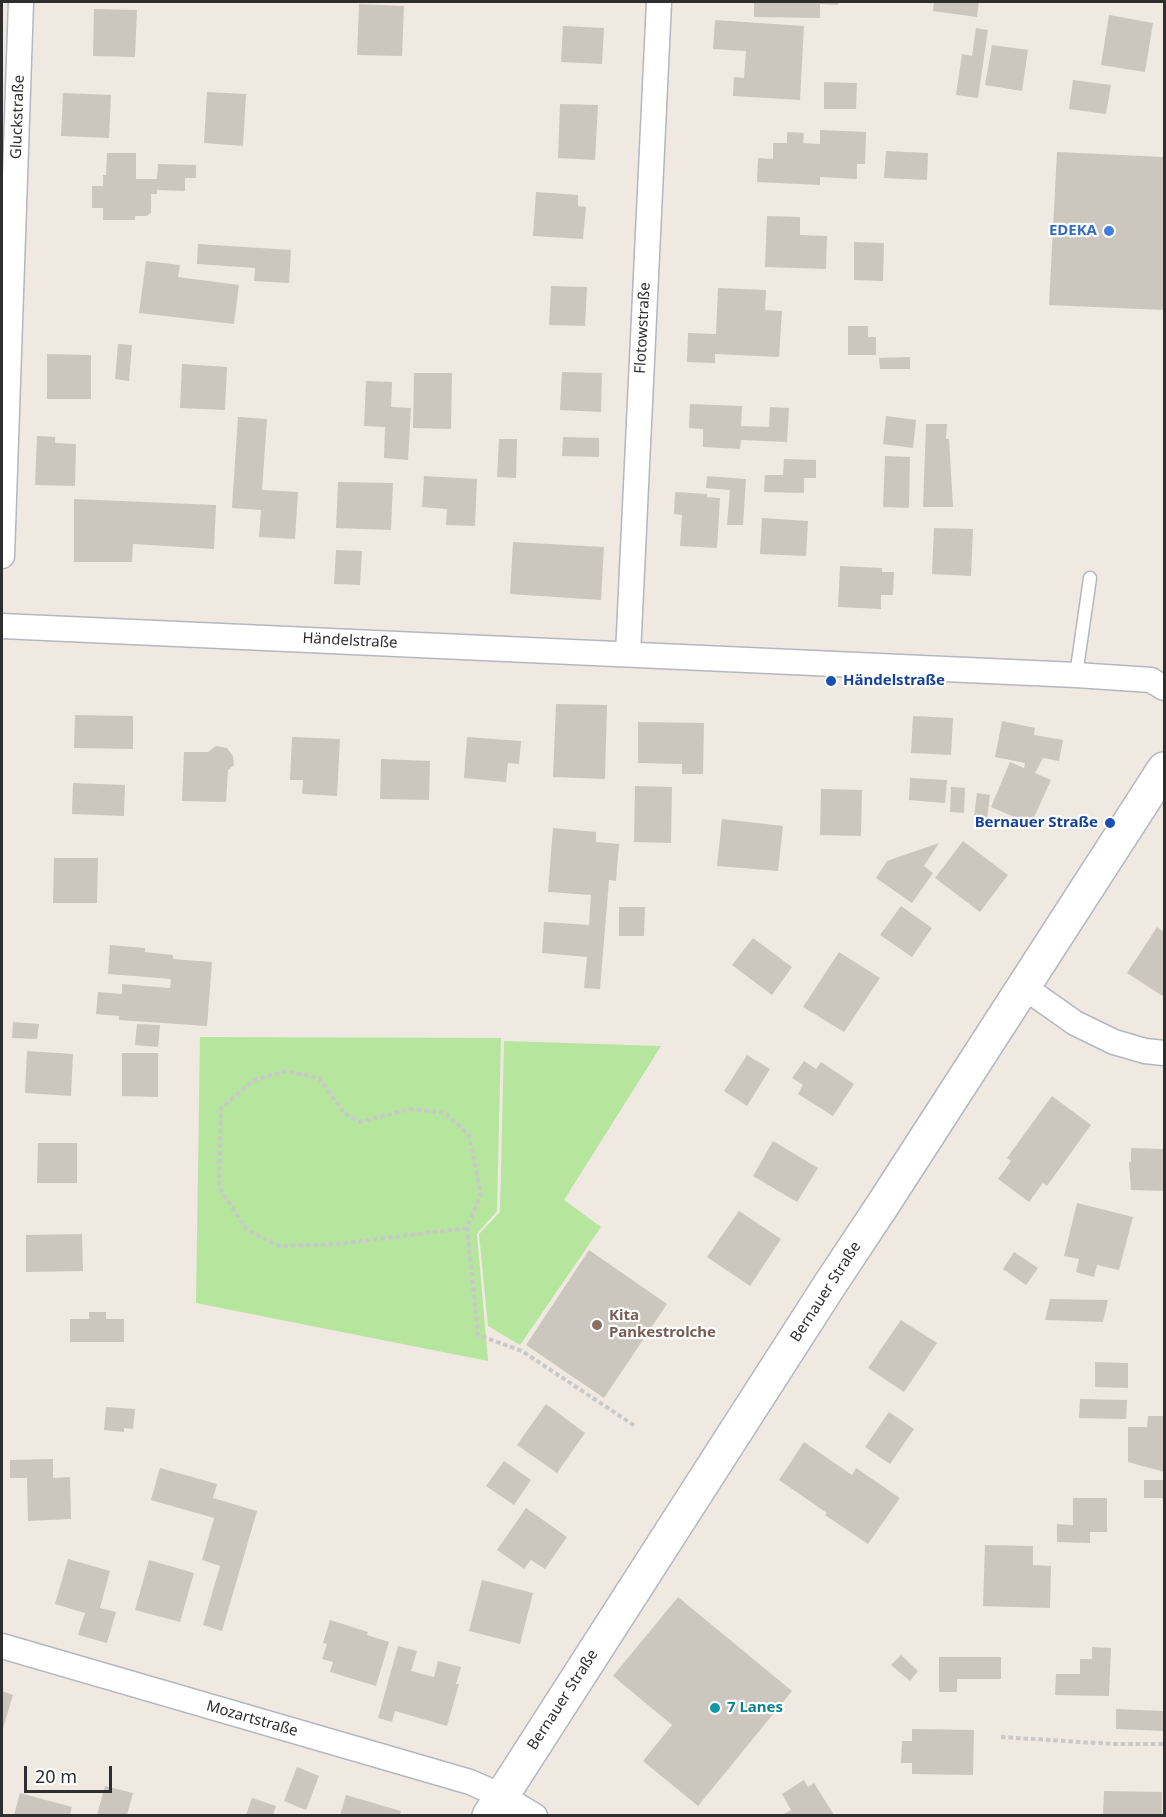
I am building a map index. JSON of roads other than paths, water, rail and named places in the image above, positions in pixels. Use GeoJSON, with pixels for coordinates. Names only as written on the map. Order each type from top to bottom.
{"type":"FeatureCollection","features":[{"type":"Feature","properties":{"kind":"main road","name":"Bernauer Straße"},"geometry":{"type":"LineString","coordinates":[[495,1806],[1164,769]]}},
{"type":"Feature","properties":{"kind":"street","name":"Gluckstraße"},"geometry":{"type":"LineString","coordinates":[[2,556],[21,2]]}},
{"type":"Feature","properties":{"kind":"street","name":"Flotowstraße"},"geometry":{"type":"LineString","coordinates":[[628,654],[659,2]]}},
{"type":"Feature","properties":{"kind":"street","name":"Händelstraße"},"geometry":{"type":"LineString","coordinates":[[2,626],[1076,675],[1150,680],[1164,688]]}},
{"type":"Feature","properties":{"kind":"street"},"geometry":{"type":"LineString","coordinates":[[1024,987],[1075,1023],[1114,1042],[1145,1051],[1164,1053]]}},
{"type":"Feature","properties":{"kind":"street","name":"Mozartstraße"},"geometry":{"type":"LineString","coordinates":[[2,1646],[470,1782],[495,1806],[535,1815]]}},
{"type":"Feature","properties":{"kind":"lane"},"geometry":{"type":"LineString","coordinates":[[1076,675],[1089,578]]}},
{"type":"Feature","properties":{"kind":"place","name":"EDEKA"},"geometry":{"type":"Point","coordinates":[1109,231]}},
{"type":"Feature","properties":{"kind":"place","name":"Händelstraße"},"geometry":{"type":"Point","coordinates":[831,681]}},
{"type":"Feature","properties":{"kind":"place","name":"Bernauer Straße"},"geometry":{"type":"Point","coordinates":[1110,823]}},
{"type":"Feature","properties":{"kind":"place","name":"Kita Pankestrolche"},"geometry":{"type":"Point","coordinates":[597,1325]}},
{"type":"Feature","properties":{"kind":"place","name":"7 Lanes"},"geometry":{"type":"Point","coordinates":[715,1708]}}]}
